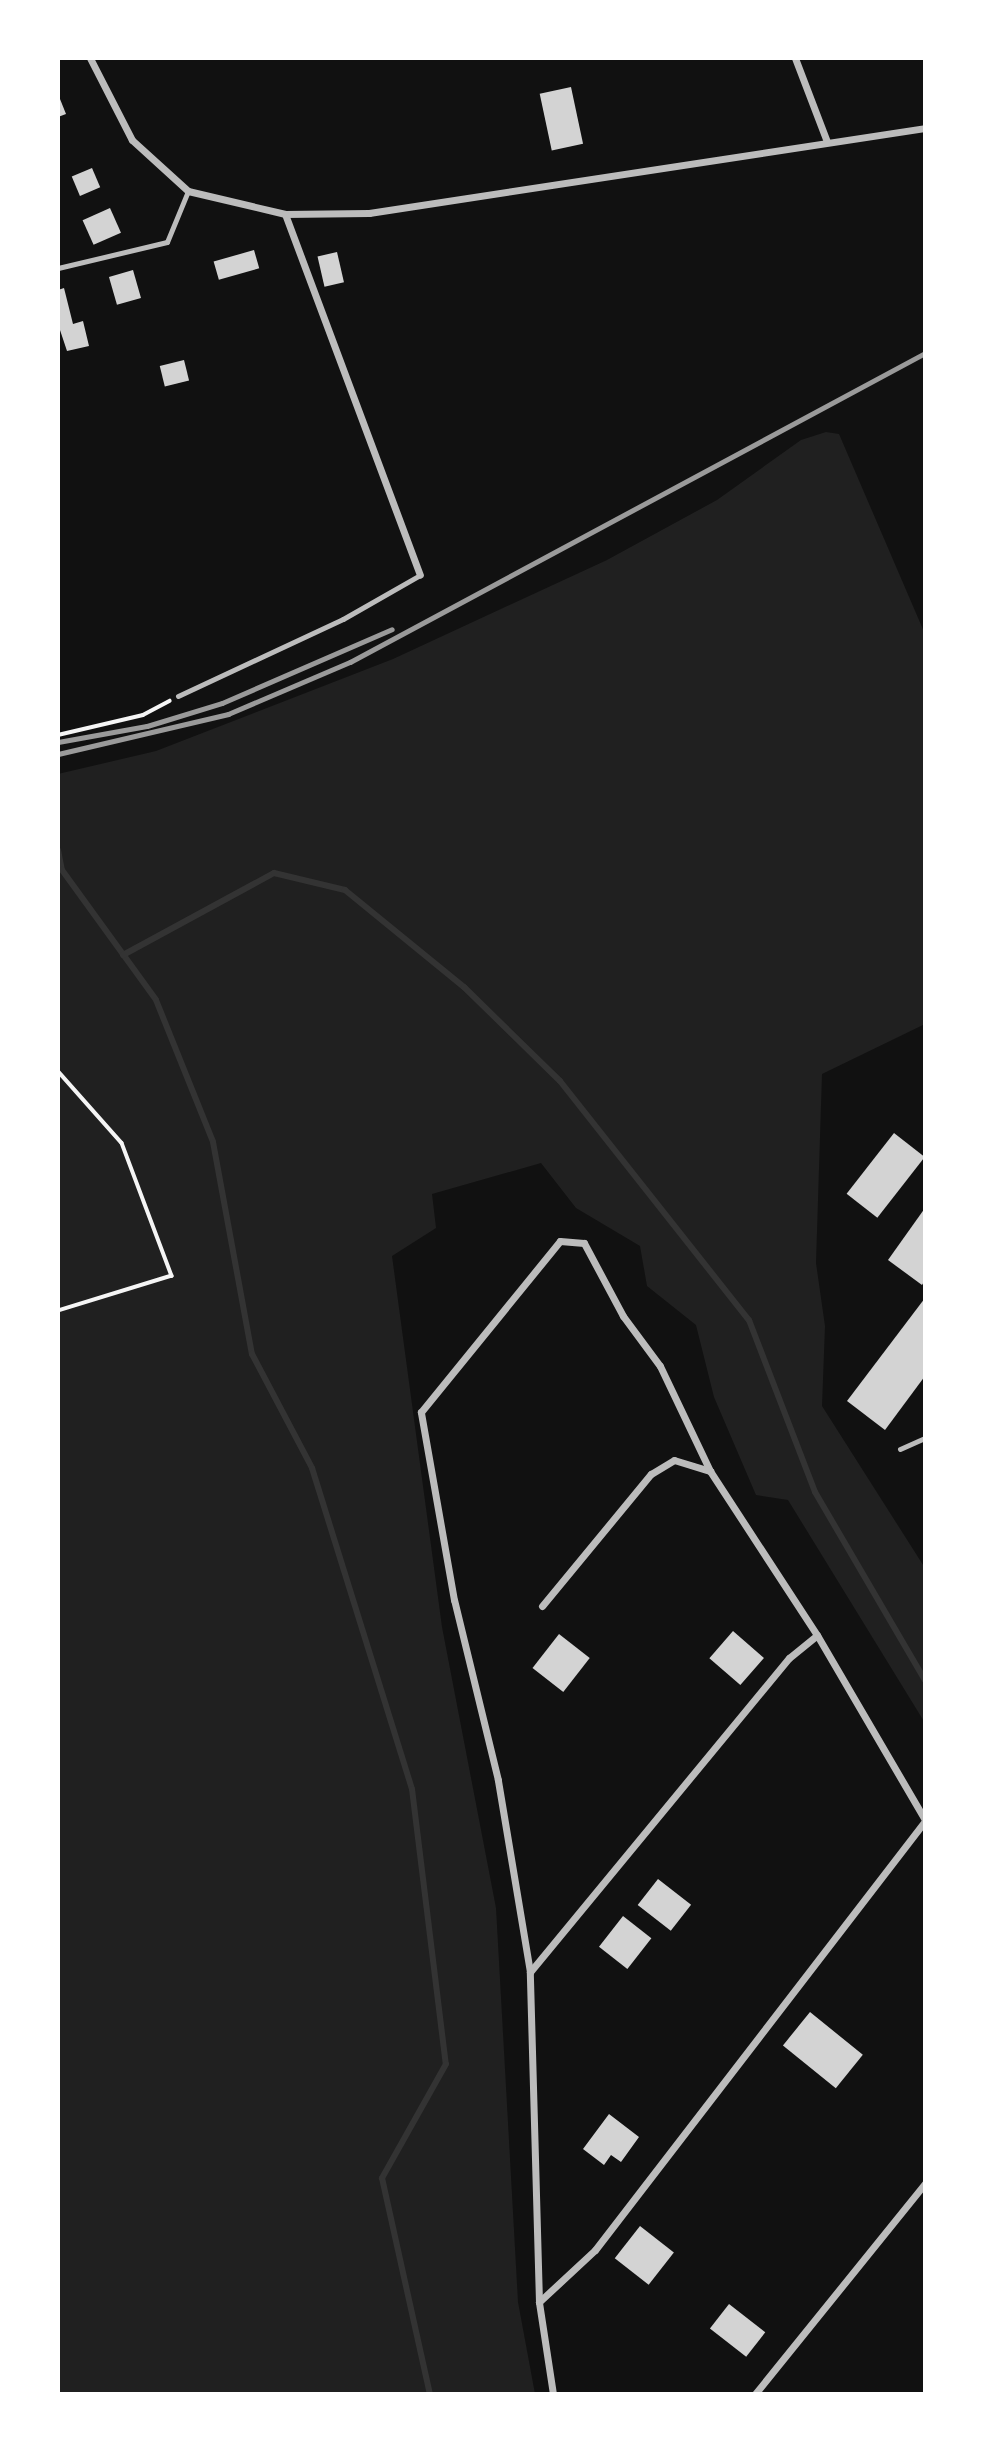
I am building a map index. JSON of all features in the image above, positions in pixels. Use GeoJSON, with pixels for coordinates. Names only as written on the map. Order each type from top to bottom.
{"type":"FeatureCollection","features":[{"type":"Feature","properties":{"kind":"street"},"geometry":{"type":"LineString","coordinates":[[90,58],[132,140],[188,191],[285,214],[369,213],[925,128]]}},
{"type":"Feature","properties":{"kind":"street"},"geometry":{"type":"LineString","coordinates":[[795,58],[827,142]]}},
{"type":"Feature","properties":{"kind":"street"},"geometry":{"type":"LineString","coordinates":[[285,214],[420,575]]}},
{"type":"Feature","properties":{"kind":"street"},"geometry":{"type":"LineString","coordinates":[[538,2302],[595,2250],[925,1820],[817,1634],[710,1471],[660,1366],[623,1316],[584,1243],[560,1241],[540,1260],[421,1412],[454,1600],[498,1780],[530,1972],[538,2302],[553,2394]]}},
{"type":"Feature","properties":{"kind":"street"},"geometry":{"type":"LineString","coordinates":[[542,1606],[651,1474],[674,1460],[710,1471]]}},
{"type":"Feature","properties":{"kind":"street"},"geometry":{"type":"LineString","coordinates":[[530,1972],[789,1658],[817,1634]]}},
{"type":"Feature","properties":{"kind":"street"},"geometry":{"type":"LineString","coordinates":[[755,2394],[925,2183]]}},
{"type":"Feature","properties":{"kind":"lane"},"geometry":{"type":"LineString","coordinates":[[58,268],[167,242],[188,191]]}},
{"type":"Feature","properties":{"kind":"lane"},"geometry":{"type":"LineString","coordinates":[[178,696],[343,619],[420,575]]}},
{"type":"Feature","properties":{"kind":"lane"},"geometry":{"type":"LineString","coordinates":[[900,1449],[925,1438]]}},
{"type":"Feature","properties":{"kind":"path"},"geometry":{"type":"LineString","coordinates":[[58,735],[143,715],[178,696]]}},
{"type":"Feature","properties":{"kind":"path"},"geometry":{"type":"LineString","coordinates":[[58,1071],[122,1143],[172,1276],[58,1311]]}},
{"type":"Feature","properties":{"kind":"shaded area"},"geometry":{"type":"Polygon","coordinates":[[[826,432],[839,434],[925,634],[925,1024],[822,1074],[816,1263],[825,1326],[822,1406],[925,1568],[925,1723],[788,1500],[756,1495],[714,1397],[696,1325],[647,1286],[640,1246],[576,1208],[541,1163],[432,1194],[436,1228],[392,1256],[442,1627],[496,1908],[518,2302],[535,2394],[58,2394],[58,774],[156,751],[393,659],[607,560],[717,500],[801,440],[826,432]]]}},
{"type":"Feature","properties":{"kind":"building"},"geometry":{"type":"Polygon","coordinates":[[[571,87],[583,144],[552,150],[540,94],[571,87]]]}},
{"type":"Feature","properties":{"kind":"building"},"geometry":{"type":"Polygon","coordinates":[[[58,94],[66,114],[58,117],[58,94]]]}},
{"type":"Feature","properties":{"kind":"building"},"geometry":{"type":"Polygon","coordinates":[[[92,168],[100,187],[80,196],[72,177],[92,168]]]}},
{"type":"Feature","properties":{"kind":"building"},"geometry":{"type":"Polygon","coordinates":[[[110,208],[121,233],[94,245],[83,220],[110,208]]]}},
{"type":"Feature","properties":{"kind":"building"},"geometry":{"type":"Polygon","coordinates":[[[254,250],[259,268],[219,280],[214,262],[254,250]]]}},
{"type":"Feature","properties":{"kind":"building"},"geometry":{"type":"Polygon","coordinates":[[[337,252],[344,282],[324,287],[318,256],[337,252]]]}},
{"type":"Feature","properties":{"kind":"building"},"geometry":{"type":"Polygon","coordinates":[[[133,270],[141,298],[117,305],[109,277],[133,270]]]}},
{"type":"Feature","properties":{"kind":"building"},"geometry":{"type":"Polygon","coordinates":[[[64,288],[73,324],[83,321],[89,346],[67,351],[58,324],[58,290],[64,288]]]}},
{"type":"Feature","properties":{"kind":"building"},"geometry":{"type":"Polygon","coordinates":[[[184,360],[189,380],[165,386],[160,366],[184,360]]]}},
{"type":"Feature","properties":{"kind":"building"},"geometry":{"type":"Polygon","coordinates":[[[894,1133],[925,1157],[877,1218],[847,1194],[894,1133]]]}},
{"type":"Feature","properties":{"kind":"building"},"geometry":{"type":"Polygon","coordinates":[[[925,1208],[925,1280],[922,1285],[888,1260],[925,1208]]]}},
{"type":"Feature","properties":{"kind":"building"},"geometry":{"type":"Polygon","coordinates":[[[925,1298],[925,1376],[885,1430],[847,1401],[925,1298]]]}},
{"type":"Feature","properties":{"kind":"building"},"geometry":{"type":"Polygon","coordinates":[[[733,1631],[764,1658],[740,1685],[709,1658],[733,1631]]]}},
{"type":"Feature","properties":{"kind":"building"},"geometry":{"type":"Polygon","coordinates":[[[559,1634],[590,1658],[563,1692],[533,1668],[559,1634]]]}},
{"type":"Feature","properties":{"kind":"building"},"geometry":{"type":"Polygon","coordinates":[[[658,1879],[691,1905],[671,1931],[638,1905],[658,1879]]]}},
{"type":"Feature","properties":{"kind":"building"},"geometry":{"type":"Polygon","coordinates":[[[623,1916],[651,1938],[627,1969],[599,1947],[623,1916]]]}},
{"type":"Feature","properties":{"kind":"building"},"geometry":{"type":"Polygon","coordinates":[[[810,2012],[863,2055],[836,2088],[783,2045],[810,2012]]]}},
{"type":"Feature","properties":{"kind":"building"},"geometry":{"type":"Polygon","coordinates":[[[609,2114],[639,2137],[621,2162],[611,2155],[604,2165],[583,2149],[609,2114]]]}},
{"type":"Feature","properties":{"kind":"building"},"geometry":{"type":"Polygon","coordinates":[[[640,2226],[674,2252],[649,2285],[615,2258],[640,2226]]]}},
{"type":"Feature","properties":{"kind":"building"},"geometry":{"type":"Polygon","coordinates":[[[729,2304],[765,2332],[746,2357],[710,2328],[729,2304]]]}},
{"type":"Feature","properties":{"kind":"waterway"},"geometry":{"type":"LineString","coordinates":[[58,850],[62,870],[156,1000],[213,1142],[252,1354],[312,1468],[412,1789],[446,2064],[382,2178],[430,2394]]}},
{"type":"Feature","properties":{"kind":"waterway"},"geometry":{"type":"LineString","coordinates":[[123,955],[274,873],[345,890],[464,987],[560,1081],[749,1320],[815,1492],[925,1680]]}},
{"type":"Feature","properties":{"kind":"railway"},"geometry":{"type":"LineString","coordinates":[[58,754],[228,714],[350,662],[925,353]]}},
{"type":"Feature","properties":{"kind":"railway"},"geometry":{"type":"LineString","coordinates":[[58,742],[147,726],[222,703],[392,629]]}}]}
